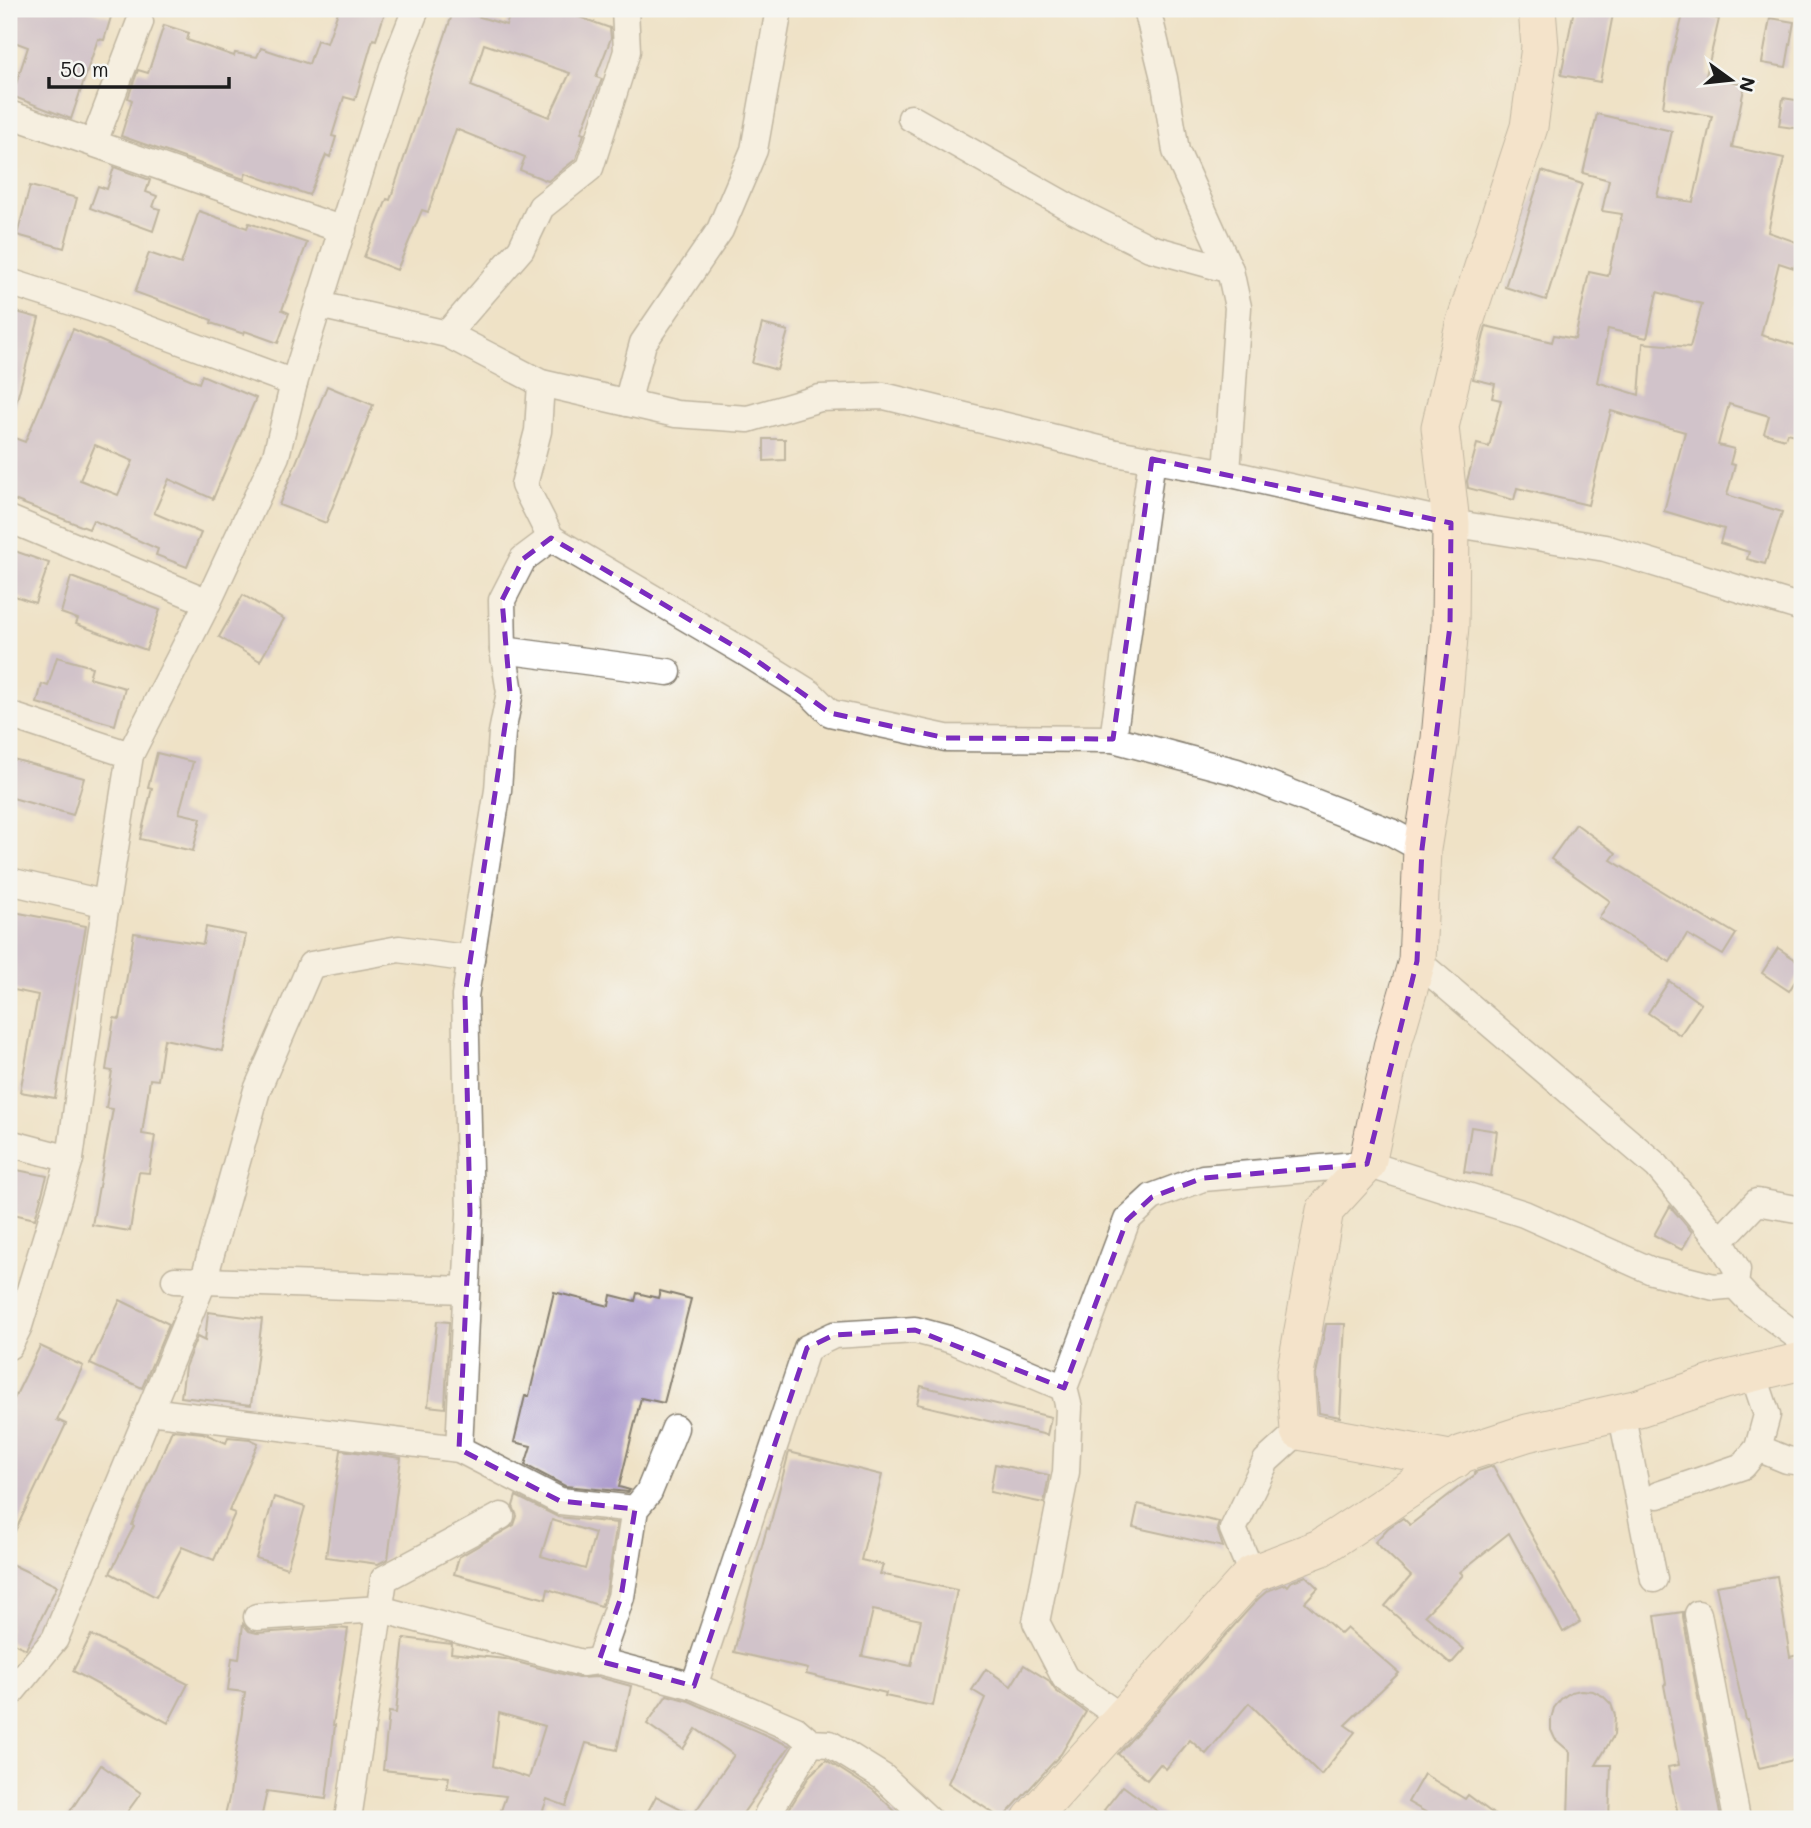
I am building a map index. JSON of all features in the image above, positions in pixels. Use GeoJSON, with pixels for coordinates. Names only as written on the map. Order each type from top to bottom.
{"type":"FeatureCollection","features":[{"type":"Feature","properties":{"kind":"street"},"geometry":{"type":"LineString","coordinates":[[9,1346],[19,1326],[70,1159],[95,974],[130,755],[208,602],[276,456],[294,383],[393,67],[416,9]]}},
{"type":"Feature","properties":{"kind":"street"},"geometry":{"type":"LineString","coordinates":[[447,334],[521,249],[541,207],[590,168],[627,51],[625,9]]}},
{"type":"Feature","properties":{"kind":"street"},"geometry":{"type":"LineString","coordinates":[[626,403],[643,343],[720,230],[754,150],[779,9]]}},
{"type":"Feature","properties":{"kind":"street"},"geometry":{"type":"LineString","coordinates":[[1147,9],[1164,78],[1176,151],[1230,270],[1238,306],[1227,473]]}},
{"type":"Feature","properties":{"kind":"street"},"geometry":{"type":"LineString","coordinates":[[1299,1431],[1295,1374],[1325,1210],[1367,1164],[1392,1047],[1417,961],[1422,849],[1440,739],[1449,639],[1451,523],[1440,427],[1464,325],[1529,127],[1540,47],[1537,9]]}},
{"type":"Feature","properties":{"kind":"street"},"geometry":{"type":"LineString","coordinates":[[94,142],[140,22]]}},
{"type":"Feature","properties":{"kind":"street"},"geometry":{"type":"LineString","coordinates":[[9,114],[343,230]]}},
{"type":"Feature","properties":{"kind":"street"},"geometry":{"type":"LineString","coordinates":[[911,118],[1072,209],[1139,243],[1230,270]]}},
{"type":"Feature","properties":{"kind":"street"},"geometry":{"type":"LineString","coordinates":[[9,282],[91,308],[294,383]]}},
{"type":"Feature","properties":{"kind":"street"},"geometry":{"type":"LineString","coordinates":[[319,305],[447,334],[541,383],[676,414],[748,419],[820,398],[884,396],[993,424],[1451,523],[1605,548],[1802,608]]}},
{"type":"Feature","properties":{"kind":"street"},"geometry":{"type":"LineString","coordinates":[[541,383],[538,431],[524,485],[551,538],[810,693],[830,713],[946,738],[1113,739],[1237,772],[1391,832],[1422,849]]}},
{"type":"Feature","properties":{"kind":"street"},"geometry":{"type":"LineString","coordinates":[[1113,739],[1152,459]]}},
{"type":"Feature","properties":{"kind":"street"},"geometry":{"type":"LineString","coordinates":[[9,519],[208,602]]}},
{"type":"Feature","properties":{"kind":"street"},"geometry":{"type":"LineString","coordinates":[[459,1449],[470,1213],[465,996],[498,790],[502,733],[510,692],[503,650],[502,600],[523,559],[551,538]]}},
{"type":"Feature","properties":{"kind":"street"},"geometry":{"type":"LineString","coordinates":[[503,650],[668,672]]}},
{"type":"Feature","properties":{"kind":"street"},"geometry":{"type":"LineString","coordinates":[[9,715],[130,755]]}},
{"type":"Feature","properties":{"kind":"street"},"geometry":{"type":"LineString","coordinates":[[9,881],[107,904]]}},
{"type":"Feature","properties":{"kind":"street"},"geometry":{"type":"LineString","coordinates":[[9,1695],[55,1639],[203,1282],[257,1090],[311,965],[399,949],[471,959]]}},
{"type":"Feature","properties":{"kind":"street"},"geometry":{"type":"LineString","coordinates":[[1417,961],[1657,1166],[1720,1241],[1737,1269],[1735,1284],[1749,1301],[1802,1340]]}},
{"type":"Feature","properties":{"kind":"street"},"geometry":{"type":"LineString","coordinates":[[9,1143],[70,1159]]}},
{"type":"Feature","properties":{"kind":"street"},"geometry":{"type":"LineString","coordinates":[[1122,1718],[1065,1678],[1036,1622],[1066,1472],[1069,1408],[1064,1388],[1127,1220],[1152,1197],[1203,1178],[1367,1164],[1524,1214],[1652,1271],[1714,1287],[1735,1284]]}},
{"type":"Feature","properties":{"kind":"street"},"geometry":{"type":"LineString","coordinates":[[1720,1241],[1757,1202],[1802,1210]]}},
{"type":"Feature","properties":{"kind":"street"},"geometry":{"type":"LineString","coordinates":[[175,1280],[466,1290]]}},
{"type":"Feature","properties":{"kind":"street"},"geometry":{"type":"LineString","coordinates":[[694,1686],[807,1348],[834,1335],[915,1330],[952,1340],[1064,1388]]}},
{"type":"Feature","properties":{"kind":"street"},"geometry":{"type":"LineString","coordinates":[[1031,1819],[1252,1574],[1320,1548],[1462,1454],[1527,1433],[1622,1411],[1802,1361]]}},
{"type":"Feature","properties":{"kind":"street"},"geometry":{"type":"LineString","coordinates":[[1658,1495],[1742,1466],[1758,1448],[1767,1415],[1753,1373]]}},
{"type":"Feature","properties":{"kind":"street"},"geometry":{"type":"LineString","coordinates":[[149,1411],[459,1449],[560,1501],[635,1509]]}},
{"type":"Feature","properties":{"kind":"street"},"geometry":{"type":"LineString","coordinates":[[1622,1411],[1654,1579]]}},
{"type":"Feature","properties":{"kind":"street"},"geometry":{"type":"LineString","coordinates":[[599,1661],[621,1597],[635,1509],[649,1492],[675,1428]]}},
{"type":"Feature","properties":{"kind":"street"},"geometry":{"type":"LineString","coordinates":[[1299,1431],[1455,1460]]}},
{"type":"Feature","properties":{"kind":"street"},"geometry":{"type":"LineString","coordinates":[[1252,1574],[1233,1529],[1266,1461],[1299,1431]]}},
{"type":"Feature","properties":{"kind":"street"},"geometry":{"type":"LineString","coordinates":[[1758,1448],[1787,1460],[1802,1462]]}},
{"type":"Feature","properties":{"kind":"street"},"geometry":{"type":"LineString","coordinates":[[348,1819],[384,1579],[501,1516]]}},
{"type":"Feature","properties":{"kind":"street"},"geometry":{"type":"LineString","coordinates":[[257,1617],[380,1608],[582,1663],[599,1661],[694,1686],[796,1730],[811,1743],[830,1744],[883,1777],[928,1819]]}},
{"type":"Feature","properties":{"kind":"street"},"geometry":{"type":"LineString","coordinates":[[1698,1614],[1737,1819]]}},
{"type":"Feature","properties":{"kind":"street"},"geometry":{"type":"LineString","coordinates":[[768,1813],[811,1743]]}},
{"type":"Feature","properties":{"kind":"highlighted area"},"geometry":{"type":"Polygon","coordinates":[[[1152,459],[1451,523],[1450,626],[1422,849],[1417,961],[1367,1164],[1203,1178],[1152,1197],[1127,1220],[1064,1388],[915,1330],[834,1335],[807,1348],[694,1686],[599,1661],[621,1597],[635,1509],[560,1501],[459,1449],[470,1213],[465,996],[510,692],[502,600],[523,559],[551,538],[746,653],[830,713],[946,738],[1113,739],[1152,459]]]}},
{"type":"Feature","properties":{"kind":"building"},"geometry":{"type":"Polygon","coordinates":[[[9,9],[86,9],[111,17],[104,40],[98,39],[71,119],[12,96],[28,47],[9,40],[9,9]]]}},
{"type":"Feature","properties":{"kind":"building"},"geometry":{"type":"Polygon","coordinates":[[[339,9],[386,9],[376,40],[373,39],[355,100],[344,97],[332,136],[336,137],[330,157],[326,155],[309,195],[246,173],[244,179],[121,136],[132,100],[128,98],[138,70],[148,73],[164,25],[189,33],[187,40],[234,56],[235,53],[257,57],[261,48],[309,64],[317,40],[327,43],[339,9]]]}},
{"type":"Feature","properties":{"kind":"building"},"geometry":{"type":"Polygon","coordinates":[[[454,9],[506,25],[512,9],[557,9],[610,28],[611,38],[596,77],[602,79],[581,133],[584,134],[576,159],[548,181],[520,170],[525,157],[456,129],[428,212],[422,210],[397,270],[364,257],[387,199],[390,200],[454,9]],[[484,44],[471,86],[549,117],[570,73],[484,44]]]}},
{"type":"Feature","properties":{"kind":"building"},"geometry":{"type":"Polygon","coordinates":[[[1574,9],[1613,14],[1600,82],[1561,75],[1574,9]]]}},
{"type":"Feature","properties":{"kind":"building"},"geometry":{"type":"Polygon","coordinates":[[[1684,11],[1719,19],[1706,76],[1745,84],[1732,147],[1784,158],[1768,232],[1802,244],[1794,268],[1779,263],[1761,335],[1802,347],[1802,437],[1787,433],[1785,439],[1764,433],[1769,416],[1729,404],[1718,445],[1734,449],[1730,464],[1735,465],[1727,495],[1782,512],[1765,564],[1747,559],[1749,552],[1720,543],[1724,529],[1664,511],[1685,432],[1611,411],[1588,505],[1517,488],[1514,500],[1468,488],[1467,481],[1477,444],[1489,447],[1501,400],[1492,398],[1495,384],[1473,379],[1486,326],[1552,342],[1554,335],[1575,339],[1589,272],[1608,276],[1622,214],[1602,211],[1609,180],[1583,173],[1597,114],[1672,131],[1657,197],[1693,202],[1712,116],[1663,107],[1669,69],[1684,11]],[[1657,292],[1647,338],[1608,329],[1597,382],[1639,395],[1643,343],[1690,347],[1702,304],[1657,292]]]}},
{"type":"Feature","properties":{"kind":"building"},"geometry":{"type":"Polygon","coordinates":[[[1770,18],[1794,22],[1786,67],[1762,63],[1770,18]]]}},
{"type":"Feature","properties":{"kind":"building"},"geometry":{"type":"Polygon","coordinates":[[[1783,98],[1802,101],[1802,129],[1779,126],[1783,98]]]}},
{"type":"Feature","properties":{"kind":"building"},"geometry":{"type":"Polygon","coordinates":[[[114,167],[150,180],[146,192],[157,196],[153,207],[160,209],[153,231],[90,208],[98,186],[107,189],[114,167]]]}},
{"type":"Feature","properties":{"kind":"building"},"geometry":{"type":"Polygon","coordinates":[[[1542,171],[1582,184],[1546,300],[1505,287],[1542,171]]]}},
{"type":"Feature","properties":{"kind":"building"},"geometry":{"type":"Polygon","coordinates":[[[30,186],[77,198],[64,248],[17,235],[30,186]]]}},
{"type":"Feature","properties":{"kind":"building"},"geometry":{"type":"Polygon","coordinates":[[[199,211],[247,228],[249,223],[307,243],[282,310],[289,313],[278,343],[211,323],[212,320],[135,292],[149,253],[181,264],[199,211]]]}},
{"type":"Feature","properties":{"kind":"building"},"geometry":{"type":"Polygon","coordinates":[[[9,310],[39,318],[15,407],[9,407],[9,310]]]}},
{"type":"Feature","properties":{"kind":"building"},"geometry":{"type":"Polygon","coordinates":[[[762,324],[788,331],[777,370],[752,363],[762,324]]]}},
{"type":"Feature","properties":{"kind":"building"},"geometry":{"type":"Polygon","coordinates":[[[73,329],[199,383],[202,375],[256,398],[213,499],[169,479],[154,513],[201,533],[187,567],[156,555],[158,549],[93,520],[89,529],[9,498],[9,436],[25,442],[73,329]],[[95,445],[80,480],[118,495],[133,461],[95,445]]]}},
{"type":"Feature","properties":{"kind":"building"},"geometry":{"type":"Polygon","coordinates":[[[327,386],[373,405],[326,523],[279,505],[327,386]]]}},
{"type":"Feature","properties":{"kind":"building"},"geometry":{"type":"Polygon","coordinates":[[[764,439],[785,439],[785,460],[764,461],[764,439]]]}},
{"type":"Feature","properties":{"kind":"building"},"geometry":{"type":"Polygon","coordinates":[[[9,549],[49,563],[35,603],[9,594],[9,549]]]}},
{"type":"Feature","properties":{"kind":"building"},"geometry":{"type":"Polygon","coordinates":[[[71,577],[160,610],[146,650],[76,624],[78,619],[61,613],[71,577]]]}},
{"type":"Feature","properties":{"kind":"building"},"geometry":{"type":"Polygon","coordinates":[[[243,595],[284,619],[260,661],[219,637],[243,595]]]}},
{"type":"Feature","properties":{"kind":"building"},"geometry":{"type":"Polygon","coordinates":[[[57,657],[92,667],[89,678],[125,688],[115,725],[37,703],[42,684],[48,686],[57,657]]]}},
{"type":"Feature","properties":{"kind":"building"},"geometry":{"type":"Polygon","coordinates":[[[157,753],[193,762],[179,813],[201,818],[193,851],[140,839],[152,788],[148,787],[157,753]]]}},
{"type":"Feature","properties":{"kind":"building"},"geometry":{"type":"Polygon","coordinates":[[[9,758],[84,778],[73,815],[9,797],[9,758]]]}},
{"type":"Feature","properties":{"kind":"building"},"geometry":{"type":"Polygon","coordinates":[[[1576,824],[1616,853],[1611,860],[1736,934],[1723,955],[1687,934],[1670,962],[1599,918],[1610,901],[1551,859],[1576,824]]]}},
{"type":"Feature","properties":{"kind":"building"},"geometry":{"type":"Polygon","coordinates":[[[9,911],[86,926],[55,1098],[20,1092],[38,995],[9,989],[9,911]]]}},
{"type":"Feature","properties":{"kind":"building"},"geometry":{"type":"Polygon","coordinates":[[[206,927],[246,935],[222,1051],[164,1039],[158,1080],[150,1079],[142,1134],[155,1136],[149,1173],[139,1172],[130,1231],[92,1225],[113,1109],[106,1108],[112,1071],[106,1070],[114,1018],[120,1019],[134,933],[203,944],[206,927]]]}},
{"type":"Feature","properties":{"kind":"building"},"geometry":{"type":"Polygon","coordinates":[[[1778,948],[1802,964],[1802,970],[1789,991],[1762,973],[1778,948]]]}},
{"type":"Feature","properties":{"kind":"building"},"geometry":{"type":"Polygon","coordinates":[[[1669,981],[1701,1004],[1680,1035],[1648,1013],[1669,981]]]}},
{"type":"Feature","properties":{"kind":"building"},"geometry":{"type":"Polygon","coordinates":[[[1471,1127],[1497,1131],[1491,1176],[1464,1172],[1471,1127]]]}},
{"type":"Feature","properties":{"kind":"building"},"geometry":{"type":"Polygon","coordinates":[[[12,1169],[47,1176],[35,1219],[9,1213],[12,1169]]]}},
{"type":"Feature","properties":{"kind":"building"},"geometry":{"type":"Polygon","coordinates":[[[1670,1206],[1692,1232],[1682,1250],[1654,1235],[1670,1206]]]}},
{"type":"Feature","properties":{"kind":"building"},"geometry":{"type":"Polygon","coordinates":[[[660,1291],[691,1299],[664,1403],[641,1398],[619,1487],[630,1490],[628,1492],[565,1486],[525,1465],[531,1446],[514,1442],[525,1396],[529,1396],[554,1292],[609,1306],[611,1295],[635,1301],[637,1293],[658,1298],[660,1291]]]}},
{"type":"Feature","properties":{"kind":"building"},"geometry":{"type":"Polygon","coordinates":[[[120,1300],[169,1324],[142,1388],[90,1364],[120,1300]]]}},
{"type":"Feature","properties":{"kind":"building"},"geometry":{"type":"Polygon","coordinates":[[[208,1312],[262,1319],[251,1405],[181,1397],[185,1367],[197,1337],[205,1341],[208,1312]]]}},
{"type":"Feature","properties":{"kind":"building"},"geometry":{"type":"Polygon","coordinates":[[[437,1321],[449,1322],[445,1408],[428,1406],[437,1321]]]}},
{"type":"Feature","properties":{"kind":"building"},"geometry":{"type":"Polygon","coordinates":[[[1326,1324],[1345,1324],[1340,1417],[1319,1413],[1316,1375],[1326,1324]]]}},
{"type":"Feature","properties":{"kind":"building"},"geometry":{"type":"Polygon","coordinates":[[[40,1346],[83,1366],[57,1420],[66,1424],[9,1544],[9,1396],[14,1399],[40,1346]]]}},
{"type":"Feature","properties":{"kind":"building"},"geometry":{"type":"Polygon","coordinates":[[[921,1386],[1051,1417],[1047,1435],[917,1404],[921,1386]]]}},
{"type":"Feature","properties":{"kind":"building"},"geometry":{"type":"Polygon","coordinates":[[[172,1430],[203,1433],[226,1443],[228,1437],[250,1439],[258,1443],[229,1511],[235,1513],[214,1560],[182,1547],[156,1597],[110,1573],[134,1526],[132,1525],[172,1430]]]}},
{"type":"Feature","properties":{"kind":"building"},"geometry":{"type":"Polygon","coordinates":[[[341,1450],[401,1458],[388,1559],[378,1564],[326,1557],[341,1450]]]}},
{"type":"Feature","properties":{"kind":"building"},"geometry":{"type":"Polygon","coordinates":[[[789,1452],[882,1475],[861,1560],[883,1565],[880,1574],[957,1590],[933,1706],[806,1674],[808,1669],[734,1652],[767,1528],[769,1529],[789,1452]],[[873,1610],[862,1656],[911,1666],[921,1620],[873,1610]]]}},
{"type":"Feature","properties":{"kind":"building"},"geometry":{"type":"Polygon","coordinates":[[[995,1464],[1049,1475],[1044,1503],[990,1492],[995,1464]]]}},
{"type":"Feature","properties":{"kind":"building"},"geometry":{"type":"Polygon","coordinates":[[[1493,1466],[1580,1622],[1563,1632],[1509,1533],[1460,1572],[1463,1575],[1425,1615],[1464,1649],[1451,1664],[1385,1606],[1411,1576],[1375,1542],[1388,1528],[1403,1518],[1410,1525],[1476,1474],[1475,1472],[1493,1466]]]}},
{"type":"Feature","properties":{"kind":"building"},"geometry":{"type":"Polygon","coordinates":[[[516,1496],[558,1517],[617,1523],[606,1593],[601,1606],[548,1589],[546,1599],[454,1574],[459,1557],[514,1525],[517,1516],[513,1506],[516,1496]],[[552,1520],[541,1556],[585,1569],[595,1533],[552,1520]]]}},
{"type":"Feature","properties":{"kind":"building"},"geometry":{"type":"Polygon","coordinates":[[[274,1497],[305,1507],[287,1568],[256,1558],[274,1497]]]}},
{"type":"Feature","properties":{"kind":"building"},"geometry":{"type":"Polygon","coordinates":[[[1138,1504],[1219,1522],[1217,1529],[1223,1547],[1133,1527],[1138,1504]]]}},
{"type":"Feature","properties":{"kind":"building"},"geometry":{"type":"Polygon","coordinates":[[[9,1563],[57,1586],[26,1649],[9,1641],[9,1563]]]}},
{"type":"Feature","properties":{"kind":"building"},"geometry":{"type":"Polygon","coordinates":[[[1306,1576],[1318,1588],[1305,1602],[1341,1634],[1347,1628],[1399,1673],[1345,1725],[1355,1732],[1321,1775],[1249,1703],[1206,1754],[1190,1740],[1166,1769],[1160,1764],[1147,1780],[1118,1754],[1258,1599],[1267,1591],[1285,1584],[1287,1586],[1290,1582],[1306,1576]]]}},
{"type":"Feature","properties":{"kind":"building"},"geometry":{"type":"Polygon","coordinates":[[[1777,1576],[1790,1657],[1802,1654],[1802,1758],[1759,1768],[1716,1586],[1777,1576]]]}},
{"type":"Feature","properties":{"kind":"building"},"geometry":{"type":"Polygon","coordinates":[[[1683,1612],[1721,1819],[1679,1819],[1668,1767],[1679,1765],[1655,1616],[1683,1612]]]}},
{"type":"Feature","properties":{"kind":"building"},"geometry":{"type":"Polygon","coordinates":[[[243,1624],[249,1631],[257,1633],[348,1629],[333,1725],[326,1799],[267,1791],[261,1819],[224,1819],[245,1692],[228,1690],[232,1658],[239,1659],[243,1624]]]}},
{"type":"Feature","properties":{"kind":"building"},"geometry":{"type":"Polygon","coordinates":[[[91,1635],[188,1684],[168,1723],[73,1671],[91,1635]]]}},
{"type":"Feature","properties":{"kind":"building"},"geometry":{"type":"Polygon","coordinates":[[[404,1638],[452,1644],[451,1653],[505,1659],[578,1678],[598,1677],[631,1686],[617,1750],[586,1743],[566,1806],[547,1799],[540,1819],[498,1819],[506,1796],[447,1789],[449,1777],[383,1770],[389,1712],[396,1713],[404,1638]],[[499,1713],[493,1766],[529,1778],[545,1726],[499,1713]]]}},
{"type":"Feature","properties":{"kind":"building"},"geometry":{"type":"Polygon","coordinates":[[[1024,1665],[1048,1680],[1056,1691],[1086,1712],[1061,1754],[1002,1819],[948,1783],[985,1698],[972,1690],[986,1669],[1011,1686],[1024,1665]]]}},
{"type":"Feature","properties":{"kind":"building"},"geometry":{"type":"Polygon","coordinates":[[[1593,1691],[1603,1696],[1611,1704],[1615,1715],[1614,1735],[1596,1765],[1611,1765],[1609,1819],[1568,1819],[1570,1752],[1555,1739],[1551,1730],[1551,1719],[1554,1708],[1561,1699],[1571,1692],[1593,1691]]]}},
{"type":"Feature","properties":{"kind":"building"},"geometry":{"type":"Polygon","coordinates":[[[667,1695],[689,1701],[790,1746],[739,1819],[644,1819],[656,1796],[693,1815],[734,1755],[696,1729],[683,1749],[647,1724],[667,1695]]]}},
{"type":"Feature","properties":{"kind":"building"},"geometry":{"type":"Polygon","coordinates":[[[826,1760],[873,1790],[903,1819],[783,1819],[810,1775],[826,1760]]]}},
{"type":"Feature","properties":{"kind":"building"},"geometry":{"type":"Polygon","coordinates":[[[101,1765],[141,1793],[122,1819],[65,1819],[101,1765]]]}},
{"type":"Feature","properties":{"kind":"building"},"geometry":{"type":"Polygon","coordinates":[[[1424,1774],[1465,1799],[1468,1795],[1500,1819],[1438,1819],[1408,1802],[1424,1774]]]}},
{"type":"Feature","properties":{"kind":"building"},"geometry":{"type":"Polygon","coordinates":[[[1123,1786],[1168,1819],[1116,1819],[1104,1810],[1123,1786]]]}}]}
